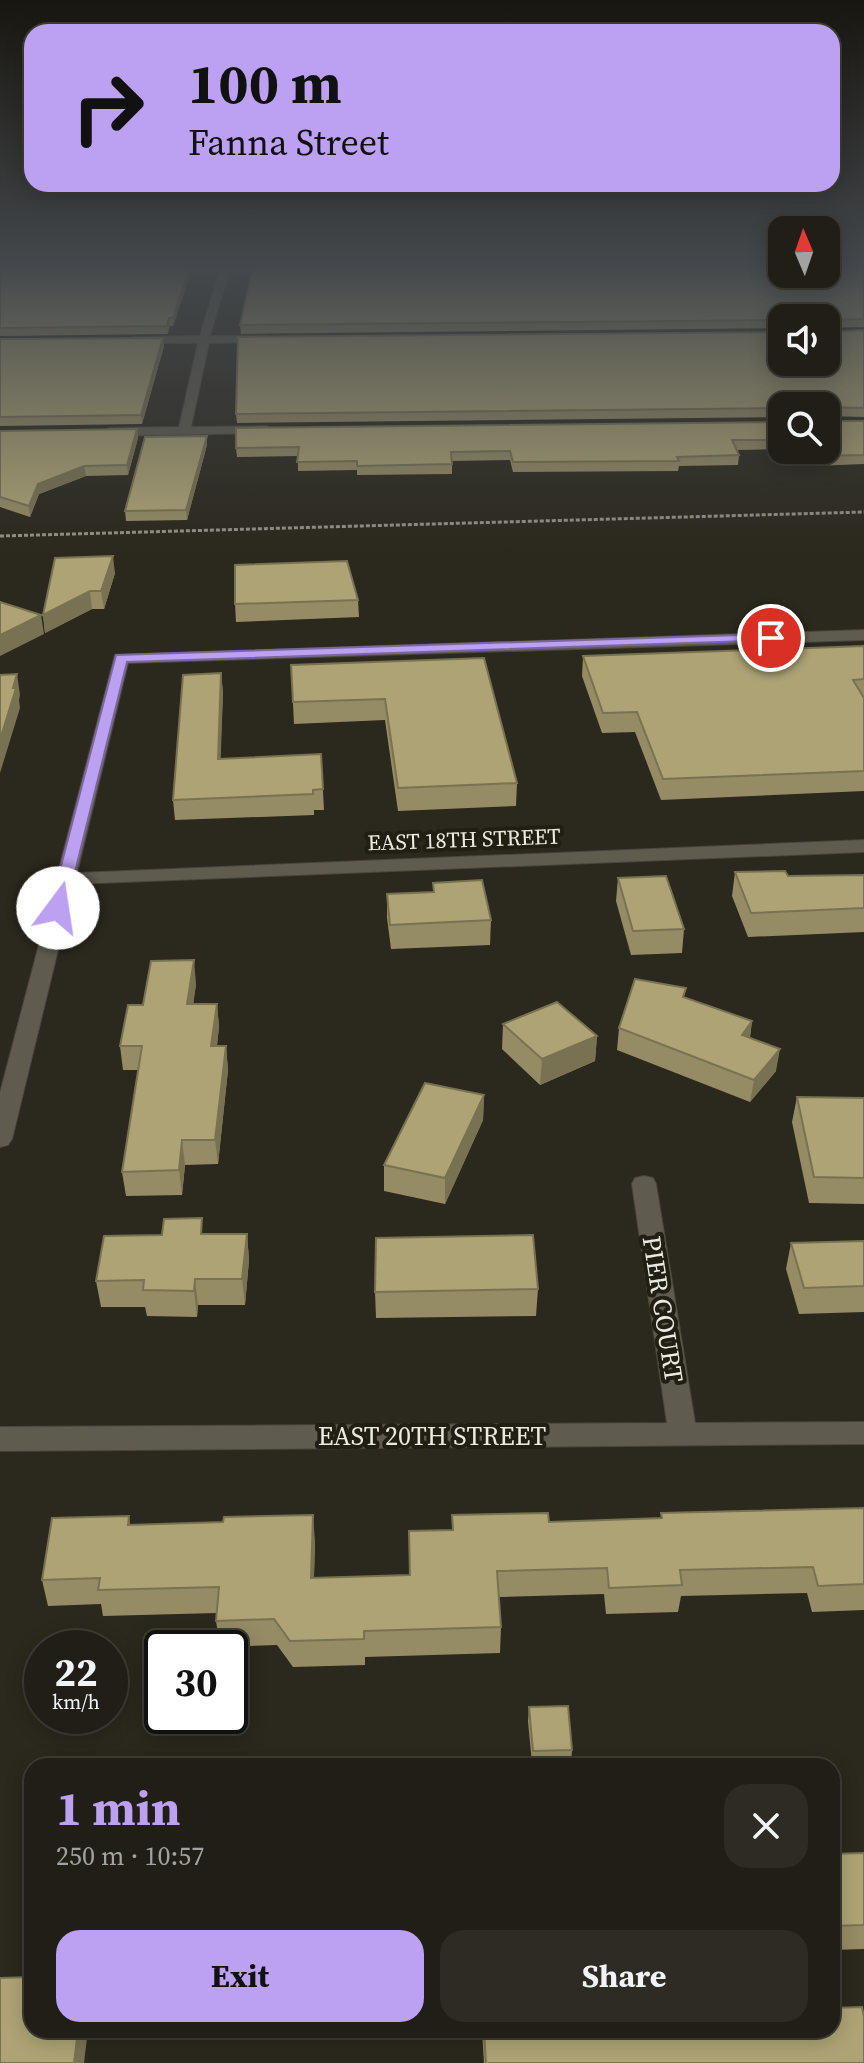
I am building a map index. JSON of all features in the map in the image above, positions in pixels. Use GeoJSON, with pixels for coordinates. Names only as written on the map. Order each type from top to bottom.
{"type":"FeatureCollection","features":[{"type":"Feature","properties":{"kind":"street"},"geometry":{"type":"LineString","coordinates":[[184,431],[199,362]]}},
{"type":"Feature","properties":{"kind":"street"},"geometry":{"type":"LineString","coordinates":[[92,432],[288,430]]}},
{"type":"Feature","properties":{"kind":"street"},"geometry":{"type":"LineString","coordinates":[[0,1139],[121,658],[864,635]]}},
{"type":"Feature","properties":{"kind":"street","name":"EAST 18TH STREET"},"geometry":{"type":"LineString","coordinates":[[65,879],[864,846]]}},
{"type":"Feature","properties":{"kind":"street","name":"PIER COURT"},"geometry":{"type":"LineString","coordinates":[[644,1184],[683,1434]]}},
{"type":"Feature","properties":{"kind":"street","name":"EAST 20TH STREET"},"geometry":{"type":"LineString","coordinates":[[0,1439],[864,1433]]}},
{"type":"Feature","properties":{"kind":"path"},"geometry":{"type":"LineString","coordinates":[[0,536],[864,512]]}},
{"type":"Feature","properties":{"kind":"building"},"geometry":{"type":"Polygon","coordinates":[[[0,362],[156,362],[141,415],[0,417],[0,362]]]}},
{"type":"Feature","properties":{"kind":"building"},"geometry":{"type":"Polygon","coordinates":[[[237,362],[768,362],[768,376],[840,376],[840,362],[864,362],[864,408],[840,407],[840,392],[768,392],[768,408],[236,414],[237,362]]]}},
{"type":"Feature","properties":{"kind":"building"},"geometry":{"type":"Polygon","coordinates":[[[840,421],[864,421],[864,455],[840,455],[840,421]]]}},
{"type":"Feature","properties":{"kind":"building"},"geometry":{"type":"Polygon","coordinates":[[[768,422],[768,440],[732,440],[739,455],[677,457],[679,461],[513,462],[510,451],[451,452],[452,464],[357,466],[357,461],[297,462],[299,447],[236,448],[236,428],[768,422]]]}},
{"type":"Feature","properties":{"kind":"building"},"geometry":{"type":"Polygon","coordinates":[[[137,429],[127,465],[84,466],[38,484],[29,506],[0,497],[0,431],[137,429]]]}},
{"type":"Feature","properties":{"kind":"building"},"geometry":{"type":"Polygon","coordinates":[[[207,436],[186,510],[125,511],[145,437],[207,436]]]}},
{"type":"Feature","properties":{"kind":"building"},"geometry":{"type":"Polygon","coordinates":[[[113,556],[101,591],[90,591],[43,615],[55,558],[113,556]]]}},
{"type":"Feature","properties":{"kind":"building"},"geometry":{"type":"Polygon","coordinates":[[[347,561],[358,600],[235,604],[235,565],[347,561]]]}},
{"type":"Feature","properties":{"kind":"building"},"geometry":{"type":"Polygon","coordinates":[[[0,602],[41,615],[0,635],[0,602]]]}},
{"type":"Feature","properties":{"kind":"building"},"geometry":{"type":"Polygon","coordinates":[[[864,646],[864,679],[853,680],[864,698],[864,771],[663,779],[637,712],[603,713],[583,656],[864,646]]]}},
{"type":"Feature","properties":{"kind":"building"},"geometry":{"type":"Polygon","coordinates":[[[484,658],[517,783],[398,788],[385,699],[293,702],[291,665],[484,658]]]}},
{"type":"Feature","properties":{"kind":"building"},"geometry":{"type":"Polygon","coordinates":[[[221,673],[218,759],[321,754],[323,789],[313,790],[313,794],[173,800],[183,675],[221,673]]]}},
{"type":"Feature","properties":{"kind":"building"},"geometry":{"type":"Polygon","coordinates":[[[17,674],[13,688],[16,688],[0,740],[0,675],[17,674]]]}},
{"type":"Feature","properties":{"kind":"building"},"geometry":{"type":"Polygon","coordinates":[[[785,871],[788,876],[864,875],[864,908],[751,913],[735,872],[785,871]]]}},
{"type":"Feature","properties":{"kind":"building"},"geometry":{"type":"Polygon","coordinates":[[[666,876],[684,929],[633,931],[618,878],[666,876]]]}},
{"type":"Feature","properties":{"kind":"building"},"geometry":{"type":"Polygon","coordinates":[[[482,880],[491,920],[390,925],[387,894],[434,892],[433,883],[482,880]]]}},
{"type":"Feature","properties":{"kind":"building"},"geometry":{"type":"Polygon","coordinates":[[[194,960],[187,1004],[217,1004],[211,1046],[226,1046],[215,1140],[182,1140],[179,1170],[122,1172],[142,1046],[120,1046],[128,1005],[143,1005],[151,961],[194,960]]]}},
{"type":"Feature","properties":{"kind":"building"},"geometry":{"type":"Polygon","coordinates":[[[635,979],[686,988],[683,997],[752,1021],[742,1035],[780,1049],[754,1080],[619,1028],[635,979]]]}},
{"type":"Feature","properties":{"kind":"building"},"geometry":{"type":"Polygon","coordinates":[[[557,1002],[597,1036],[542,1059],[503,1024],[557,1002]]]}},
{"type":"Feature","properties":{"kind":"building"},"geometry":{"type":"Polygon","coordinates":[[[425,1083],[484,1095],[445,1178],[384,1165],[425,1083]]]}},
{"type":"Feature","properties":{"kind":"building"},"geometry":{"type":"Polygon","coordinates":[[[797,1097],[864,1098],[864,1178],[814,1177],[797,1097]]]}},
{"type":"Feature","properties":{"kind":"building"},"geometry":{"type":"Polygon","coordinates":[[[202,1218],[201,1234],[247,1234],[242,1279],[195,1279],[194,1291],[143,1290],[144,1280],[96,1281],[104,1236],[162,1235],[164,1219],[202,1218]]]}},
{"type":"Feature","properties":{"kind":"building"},"geometry":{"type":"Polygon","coordinates":[[[533,1235],[538,1289],[375,1292],[376,1238],[533,1235]]]}},
{"type":"Feature","properties":{"kind":"building"},"geometry":{"type":"Polygon","coordinates":[[[864,1241],[864,1286],[804,1288],[791,1243],[864,1241]]]}},
{"type":"Feature","properties":{"kind":"building"},"geometry":{"type":"Polygon","coordinates":[[[864,1508],[864,1584],[818,1586],[813,1567],[680,1570],[682,1585],[609,1588],[607,1568],[497,1571],[501,1627],[364,1631],[364,1639],[290,1641],[274,1619],[216,1621],[219,1587],[98,1590],[100,1578],[42,1580],[52,1518],[129,1516],[128,1525],[223,1522],[224,1517],[313,1515],[311,1578],[410,1575],[409,1531],[453,1530],[452,1515],[548,1513],[549,1522],[662,1518],[661,1513],[864,1508]]]}},
{"type":"Feature","properties":{"kind":"building"},"geometry":{"type":"Polygon","coordinates":[[[568,1706],[572,1750],[533,1751],[529,1707],[568,1706]]]}},
{"type":"Feature","properties":{"kind":"building"},"geometry":{"type":"Polygon","coordinates":[[[864,1853],[864,1925],[840,1926],[840,1854],[864,1853]]]}},
{"type":"Feature","properties":{"kind":"building"},"geometry":{"type":"Polygon","coordinates":[[[24,1977],[24,2038],[77,2038],[74,2063],[0,2063],[0,1978],[24,1977]]]}},
{"type":"Feature","properties":{"kind":"building"},"geometry":{"type":"Polygon","coordinates":[[[862,2007],[864,2063],[486,2063],[484,2038],[840,2038],[840,2008],[862,2007]]]}},
{"type":"Feature","properties":{"kind":"route"},"geometry":{"type":"LineString","coordinates":[[58,908],[121,658],[771,638]]}}]}
